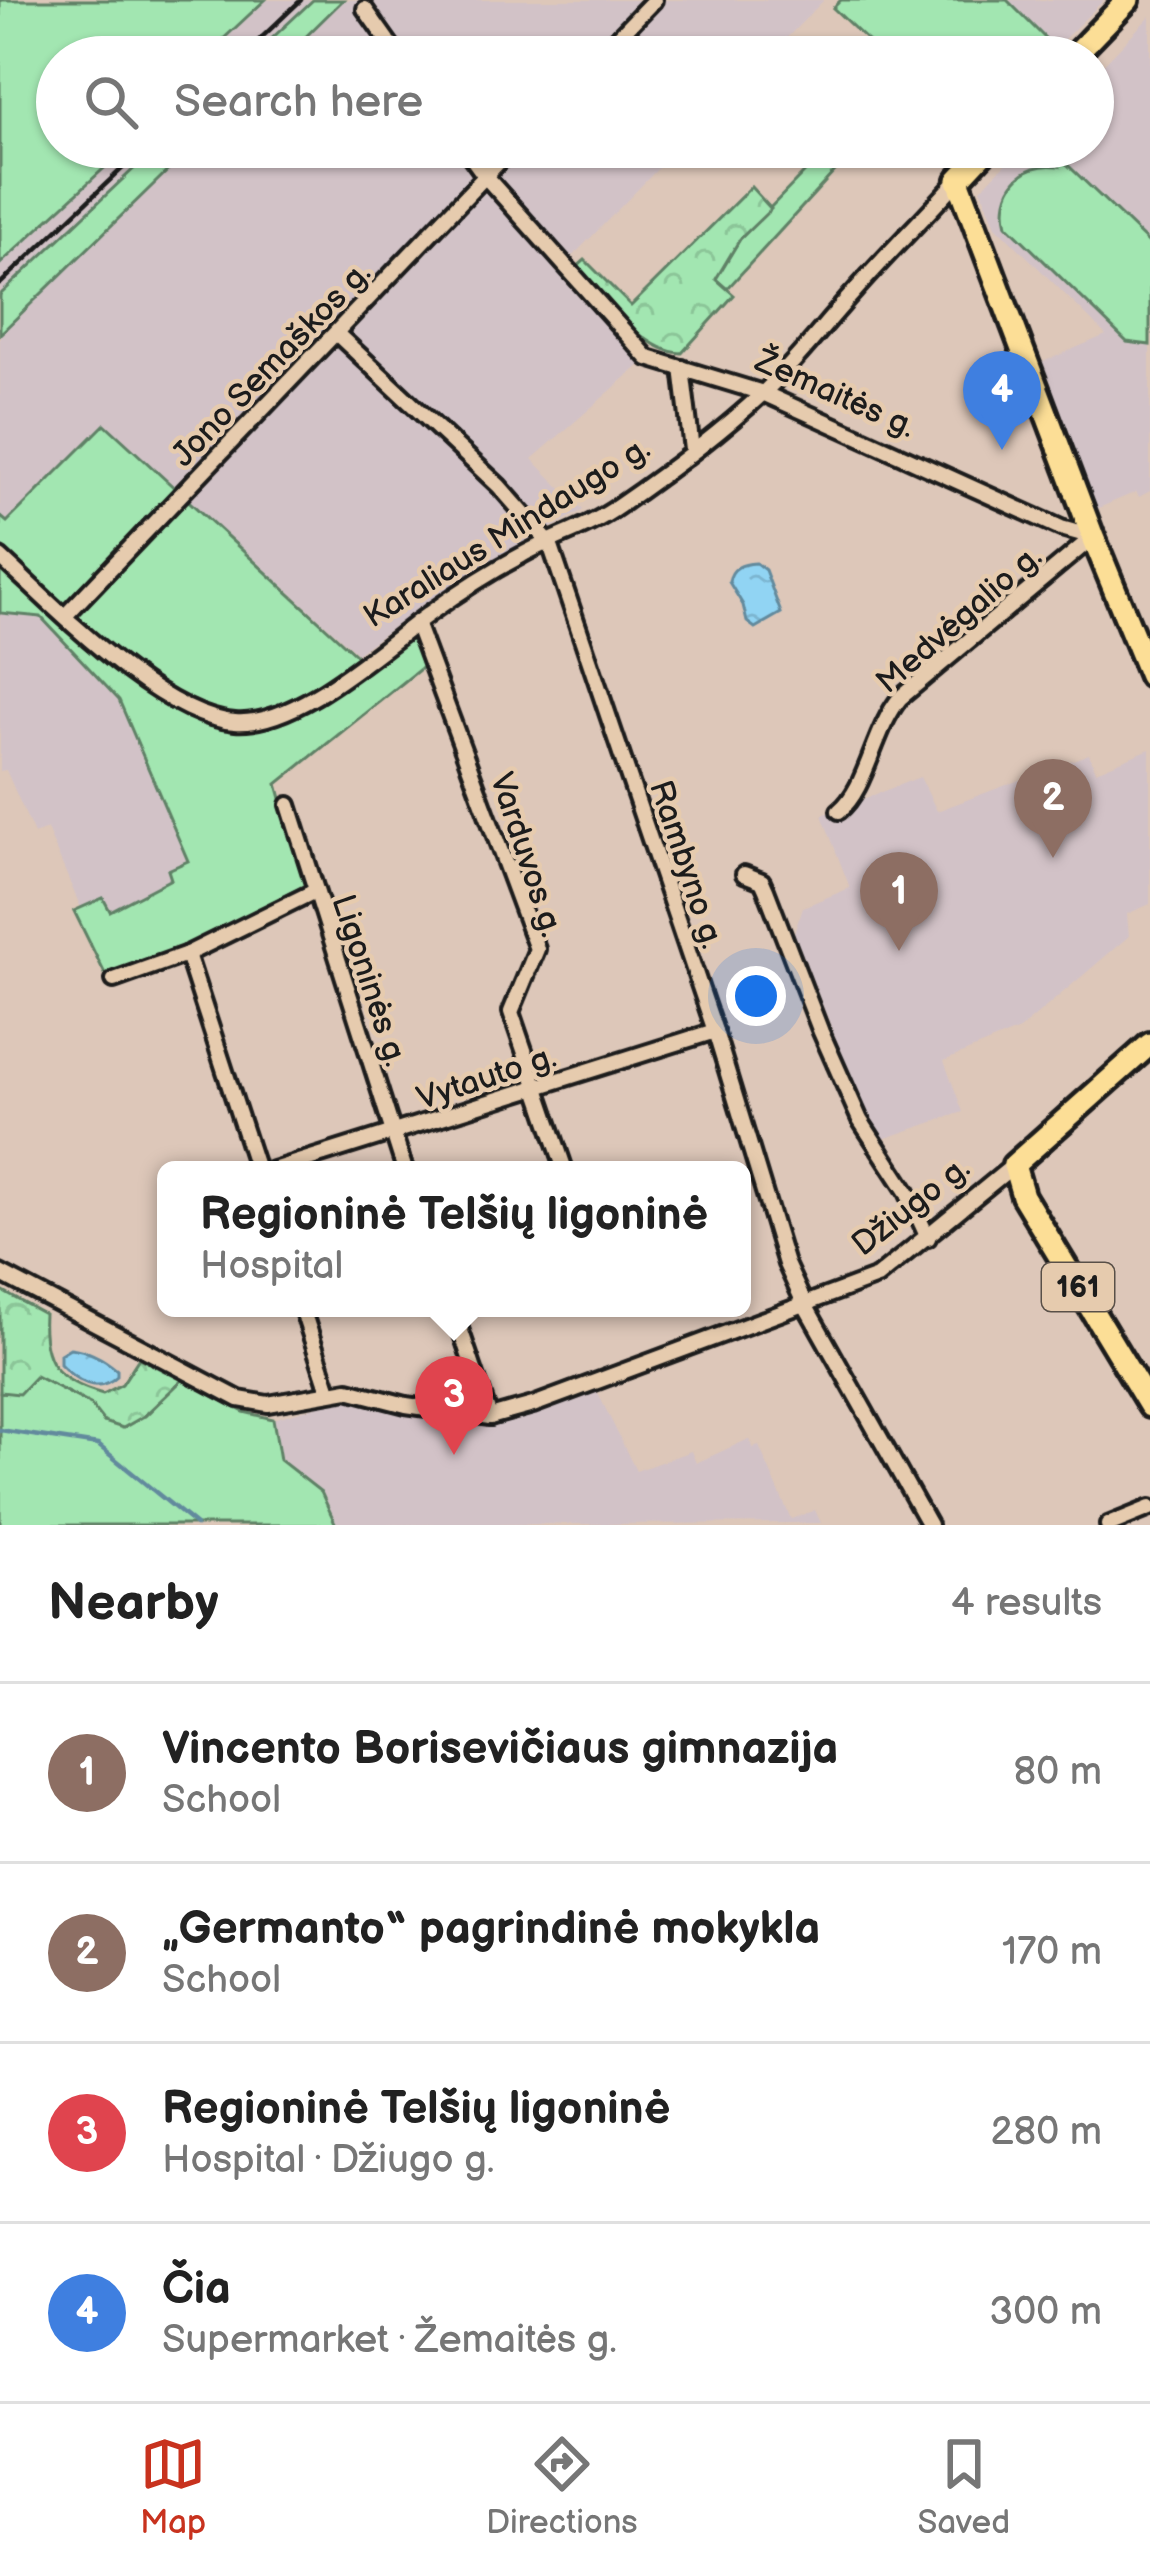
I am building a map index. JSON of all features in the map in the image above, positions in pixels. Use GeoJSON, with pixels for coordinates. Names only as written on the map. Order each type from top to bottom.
{"type":"FeatureCollection","features":[{"type":"Feature","properties":{"kind":"main road"},"geometry":{"type":"LineString","coordinates":[[1093,36],[1128,0]]}},
{"type":"Feature","properties":{"kind":"main road","name":"Karaliaus Mindaugo g."},"geometry":{"type":"LineString","coordinates":[[958,180],[969,168]]}},
{"type":"Feature","properties":{"kind":"main road"},"geometry":{"type":"LineString","coordinates":[[958,180],[1150,676]]}},
{"type":"Feature","properties":{"kind":"main road","name":"Džiugo g."},"geometry":{"type":"LineString","coordinates":[[1014,1165],[1150,1044]]}},
{"type":"Feature","properties":{"kind":"main road","name":"161"},"geometry":{"type":"LineString","coordinates":[[1014,1165],[1023,1196],[1150,1406]]}},
{"type":"Feature","properties":{"kind":"street"},"geometry":{"type":"LineString","coordinates":[[619,36],[654,0]]}},
{"type":"Feature","properties":{"kind":"street"},"geometry":{"type":"LineString","coordinates":[[364,9],[384,36]]}},
{"type":"Feature","properties":{"kind":"street","name":"Žemaitės g."},"geometry":{"type":"LineString","coordinates":[[479,168],[648,358],[763,393],[1060,528],[1093,537]]}},
{"type":"Feature","properties":{"kind":"street","name":"Jono Semaškos g."},"geometry":{"type":"LineString","coordinates":[[65,616],[493,168]]}},
{"type":"Feature","properties":{"kind":"street","name":"Karaliaus Mindaugo g."},"geometry":{"type":"LineString","coordinates":[[0,557],[65,616],[182,705],[237,722],[263,719],[320,693],[511,562],[606,515],[692,450],[763,393],[958,180]]}},
{"type":"Feature","properties":{"kind":"street"},"geometry":{"type":"LineString","coordinates":[[336,333],[499,486],[550,544]]}},
{"type":"Feature","properties":{"kind":"street"},"geometry":{"type":"LineString","coordinates":[[682,368],[692,450]]}},
{"type":"Feature","properties":{"kind":"street","name":"Medvėgalio g."},"geometry":{"type":"LineString","coordinates":[[839,812],[852,801],[877,733],[900,698],[1093,537]]}},
{"type":"Feature","properties":{"kind":"street","name":"Rambyno g."},"geometry":{"type":"LineString","coordinates":[[550,544],[715,1031],[780,1245],[804,1303],[929,1525]]}},
{"type":"Feature","properties":{"kind":"street","name":"Varduvos g."},"geometry":{"type":"LineString","coordinates":[[416,623],[537,950],[512,1012],[562,1161]]}},
{"type":"Feature","properties":{"kind":"street","name":"Ligoninės g."},"geometry":{"type":"LineString","coordinates":[[289,806],[402,1161]]}},
{"type":"Feature","properties":{"kind":"street"},"geometry":{"type":"LineString","coordinates":[[744,874],[762,881],[820,1032],[860,1120],[907,1192],[928,1238]]}},
{"type":"Feature","properties":{"kind":"street"},"geometry":{"type":"LineString","coordinates":[[114,980],[187,954],[315,891]]}},
{"type":"Feature","properties":{"kind":"street"},"geometry":{"type":"LineString","coordinates":[[187,954],[254,1161]]}},
{"type":"Feature","properties":{"kind":"street","name":"Vytauto g."},"geometry":{"type":"LineString","coordinates":[[304,1161],[715,1031]]}},
{"type":"Feature","properties":{"kind":"street","name":"Džiugo g."},"geometry":{"type":"LineString","coordinates":[[0,1273],[239,1400],[268,1404],[348,1390],[406,1405],[490,1417],[877,1277],[1014,1165]]}},
{"type":"Feature","properties":{"kind":"street"},"geometry":{"type":"LineString","coordinates":[[305,1317],[328,1391]]}},
{"type":"Feature","properties":{"kind":"street"},"geometry":{"type":"LineString","coordinates":[[456,1317],[490,1417]]}},
{"type":"Feature","properties":{"kind":"street"},"geometry":{"type":"LineString","coordinates":[[1108,1525],[1150,1508]]}},
{"type":"Feature","properties":{"kind":"shaded area"},"geometry":{"type":"Polygon","coordinates":[[[265,0],[313,0],[274,36],[226,36],[265,0]]]}},
{"type":"Feature","properties":{"kind":"shaded area"},"geometry":{"type":"Polygon","coordinates":[[[343,0],[824,0],[789,36],[306,36],[343,0]]]}},
{"type":"Feature","properties":{"kind":"shaded area"},"geometry":{"type":"Polygon","coordinates":[[[1007,0],[1104,0],[1067,36],[1043,36],[1007,0]]]}},
{"type":"Feature","properties":{"kind":"shaded area"},"geometry":{"type":"Polygon","coordinates":[[[1150,16],[1150,491],[1094,510],[1038,364],[1106,335],[996,226],[981,189],[1002,168],[1114,168],[1114,53],[1150,16]]]}},
{"type":"Feature","properties":{"kind":"shaded area"},"geometry":{"type":"Polygon","coordinates":[[[104,168],[135,168],[0,295],[0,264],[104,168]]]}},
{"type":"Feature","properties":{"kind":"shaded area"},"geometry":{"type":"Polygon","coordinates":[[[170,168],[659,168],[565,264],[648,358],[532,459],[583,510],[463,577],[357,653],[106,425],[7,523],[0,516],[0,334],[170,168]]]}},
{"type":"Feature","properties":{"kind":"shaded area"},"geometry":{"type":"Polygon","coordinates":[[[0,613],[41,617],[119,700],[189,861],[168,870],[171,879],[110,912],[103,898],[81,908],[47,829],[34,834],[6,770],[0,771],[0,613]]]}},
{"type":"Feature","properties":{"kind":"shaded area"},"geometry":{"type":"Polygon","coordinates":[[[1150,749],[1150,904],[1127,914],[1129,936],[1019,1030],[944,1061],[963,1112],[883,1139],[864,1110],[794,933],[803,907],[850,888],[822,815],[920,777],[937,811],[1089,754],[1096,771],[1150,749]]]}},
{"type":"Feature","properties":{"kind":"shaded area"},"geometry":{"type":"Polygon","coordinates":[[[596,1389],[636,1471],[691,1451],[696,1463],[749,1439],[753,1448],[759,1446],[791,1519],[815,1510],[821,1523],[336,1525],[321,1492],[280,1460],[273,1419],[346,1398],[492,1426],[596,1389]]]}},
{"type":"Feature","properties":{"kind":"green space"},"geometry":{"type":"Polygon","coordinates":[[[0,0],[265,0],[226,36],[36,36],[36,168],[104,168],[0,264],[0,0]]]}},
{"type":"Feature","properties":{"kind":"green space"},"geometry":{"type":"Polygon","coordinates":[[[313,0],[343,0],[306,36],[274,36],[313,0]]]}},
{"type":"Feature","properties":{"kind":"green space"},"geometry":{"type":"Polygon","coordinates":[[[841,0],[1007,0],[1043,36],[863,36],[833,8],[841,0]]]}},
{"type":"Feature","properties":{"kind":"green space"},"geometry":{"type":"Polygon","coordinates":[[[135,168],[170,168],[0,334],[0,295],[135,168]]]}},
{"type":"Feature","properties":{"kind":"green space"},"geometry":{"type":"Polygon","coordinates":[[[809,168],[838,168],[727,289],[715,279],[740,239],[809,168]]]}},
{"type":"Feature","properties":{"kind":"green space"},"geometry":{"type":"Polygon","coordinates":[[[1034,168],[1071,168],[1150,244],[1150,345],[1127,342],[1007,225],[1006,200],[1024,173],[1034,168]]]}},
{"type":"Feature","properties":{"kind":"green space"},"geometry":{"type":"Polygon","coordinates":[[[751,187],[771,209],[740,239],[716,279],[734,295],[682,353],[638,333],[577,267],[585,260],[631,306],[751,187]]]}},
{"type":"Feature","properties":{"kind":"green space"},"geometry":{"type":"Polygon","coordinates":[[[105,424],[367,665],[411,639],[425,665],[277,784],[305,885],[173,953],[106,976],[74,911],[103,898],[110,911],[171,879],[168,870],[188,861],[119,700],[41,617],[0,613],[0,516],[7,522],[105,424]]]}},
{"type":"Feature","properties":{"kind":"green space"},"geometry":{"type":"Polygon","coordinates":[[[0,1290],[44,1314],[49,1357],[74,1383],[103,1394],[122,1384],[139,1358],[182,1380],[144,1416],[123,1428],[104,1422],[90,1404],[36,1376],[19,1394],[0,1392],[0,1290]]]}},
{"type":"Feature","properties":{"kind":"green space"},"geometry":{"type":"Polygon","coordinates":[[[36,1376],[90,1404],[104,1422],[145,1416],[182,1380],[244,1412],[273,1419],[280,1460],[321,1492],[336,1525],[0,1525],[0,1392],[19,1393],[36,1376]]]}},
{"type":"Feature","properties":{"kind":"water"},"geometry":{"type":"Polygon","coordinates":[[[756,563],[765,570],[781,613],[755,628],[747,622],[729,582],[738,567],[756,563]]]}},
{"type":"Feature","properties":{"kind":"water"},"geometry":{"type":"Polygon","coordinates":[[[70,1348],[101,1358],[117,1370],[117,1376],[102,1385],[80,1380],[60,1364],[60,1354],[70,1348]]]}},
{"type":"Feature","properties":{"kind":"waterway"},"geometry":{"type":"LineString","coordinates":[[0,1430],[98,1445],[196,1525]]}},
{"type":"Feature","properties":{"kind":"railway"},"geometry":{"type":"LineString","coordinates":[[263,36],[301,0]]}},
{"type":"Feature","properties":{"kind":"railway"},"geometry":{"type":"LineString","coordinates":[[0,284],[123,168]]}},
{"type":"Feature","properties":{"kind":"place","name":"Čia"},"geometry":{"type":"Point","coordinates":[1002,450]}},
{"type":"Feature","properties":{"kind":"place","name":"„Germanto“ pagrindinė mokykla"},"geometry":{"type":"Point","coordinates":[1053,858]}},
{"type":"Feature","properties":{"kind":"place","name":"Vincento Borisevičiaus gimnazija"},"geometry":{"type":"Point","coordinates":[899,951]}},
{"type":"Feature","properties":{"kind":"place","name":"Regioninė Telšių ligoninė"},"geometry":{"type":"Point","coordinates":[454,1455]}}]}
